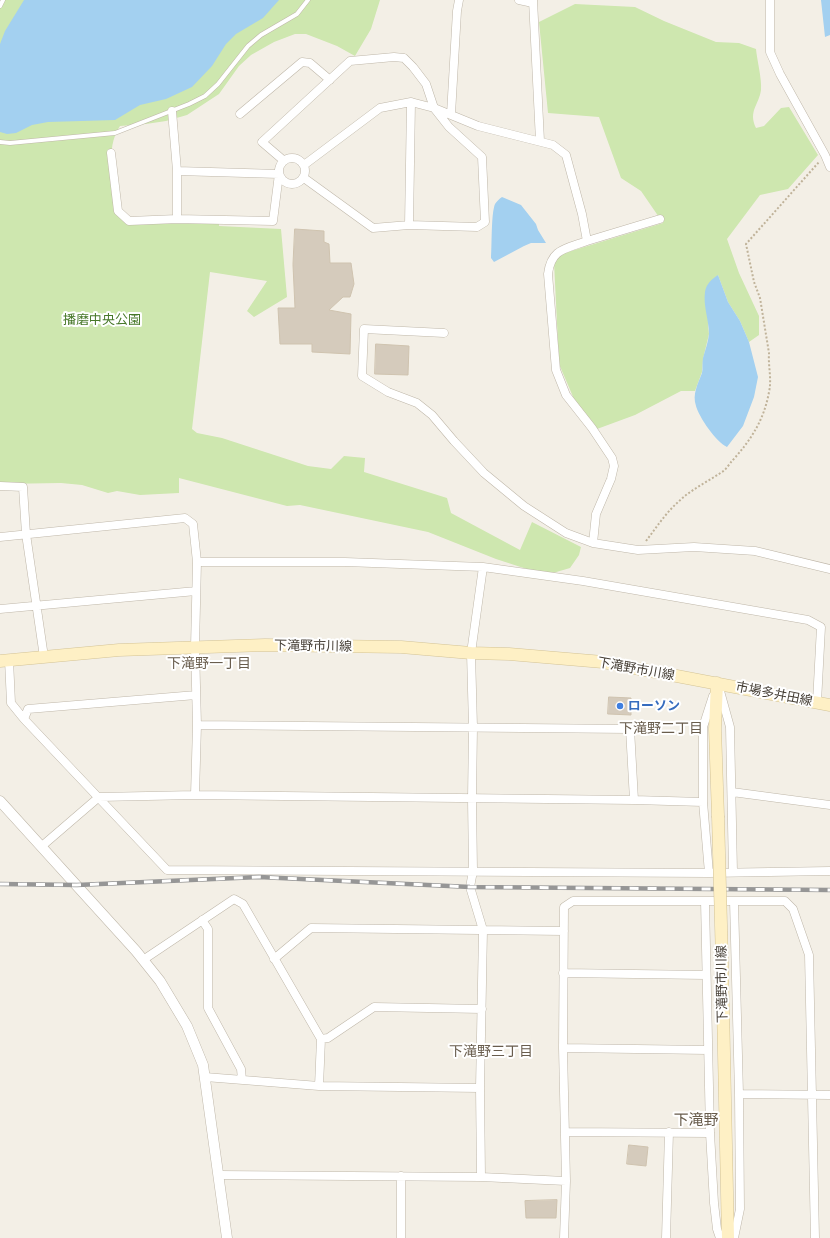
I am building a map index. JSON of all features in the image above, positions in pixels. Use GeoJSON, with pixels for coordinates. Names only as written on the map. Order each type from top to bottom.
{"type":"FeatureCollection","features":[{"type":"Feature","properties":{"kind":"main road","name":"下滝野市川線"},"geometry":{"type":"LineString","coordinates":[[4,661],[119,650],[195,647],[265,645],[393,647],[471,653],[509,654],[603,662],[717,683],[715,729],[728,1238]]}},
{"type":"Feature","properties":{"kind":"main road","name":"市場多井田線"},"geometry":{"type":"LineString","coordinates":[[717,683],[830,705]]}},
{"type":"Feature","properties":{"kind":"street"},"geometry":{"type":"LineString","coordinates":[[451,114],[457,11],[459,0]]}},
{"type":"Feature","properties":{"kind":"street"},"geometry":{"type":"LineString","coordinates":[[519,0],[533,1],[540,141]]}},
{"type":"Feature","properties":{"kind":"street"},"geometry":{"type":"LineString","coordinates":[[770,0],[770,52],[780,74],[825,155],[830,167]]}},
{"type":"Feature","properties":{"kind":"street"},"geometry":{"type":"LineString","coordinates":[[283,160],[262,142],[350,61],[394,56],[404,58],[426,84],[434,108],[449,127],[482,157],[485,222],[477,227],[409,225],[373,228],[304,178]]}},
{"type":"Feature","properties":{"kind":"street"},"geometry":{"type":"LineString","coordinates":[[240,114],[302,62],[310,63],[330,80]]}},
{"type":"Feature","properties":{"kind":"street"},"geometry":{"type":"LineString","coordinates":[[304,165],[380,108],[411,102],[434,108],[478,126],[553,145],[566,156],[582,214],[587,241]]}},
{"type":"Feature","properties":{"kind":"street"},"geometry":{"type":"LineString","coordinates":[[409,225],[411,102]]}},
{"type":"Feature","properties":{"kind":"street"},"geometry":{"type":"LineString","coordinates":[[172,111],[177,171],[177,219]]}},
{"type":"Feature","properties":{"kind":"street"},"geometry":{"type":"LineString","coordinates":[[111,154],[118,211],[129,221],[177,219],[273,221],[279,166],[283,160],[294,157],[300,160],[306,171],[304,178],[300,182],[290,184],[285,183],[279,174]]}},
{"type":"Feature","properties":{"kind":"street"},"geometry":{"type":"LineString","coordinates":[[177,171],[279,174]]}},
{"type":"Feature","properties":{"kind":"street"},"geometry":{"type":"LineString","coordinates":[[592,543],[596,514],[614,466],[612,458],[592,428],[566,395],[556,370],[548,274],[549,264],[557,252],[660,218]]}},
{"type":"Feature","properties":{"kind":"street"},"geometry":{"type":"LineString","coordinates":[[444,333],[364,328],[362,376],[388,392],[417,403],[432,415],[484,474],[524,506],[566,533],[592,543],[638,550],[694,547],[755,551],[830,569]]}},
{"type":"Feature","properties":{"kind":"street"},"geometry":{"type":"LineString","coordinates":[[0,486],[23,487],[26,534],[44,657]]}},
{"type":"Feature","properties":{"kind":"street"},"geometry":{"type":"LineString","coordinates":[[0,537],[185,518],[193,524],[197,562],[195,647],[197,725],[195,795]]}},
{"type":"Feature","properties":{"kind":"street"},"geometry":{"type":"LineString","coordinates":[[197,562],[345,562],[483,568],[583,581],[808,620],[821,627],[817,702]]}},
{"type":"Feature","properties":{"kind":"street"},"geometry":{"type":"LineString","coordinates":[[481,1176],[480,1088],[483,930],[470,887],[473,871],[472,799],[474,727],[471,653],[483,568]]}},
{"type":"Feature","properties":{"kind":"street"},"geometry":{"type":"LineString","coordinates":[[0,609],[196,591]]}},
{"type":"Feature","properties":{"kind":"street"},"geometry":{"type":"LineString","coordinates":[[4,661],[11,703],[24,719],[167,870],[709,873],[830,872]]}},
{"type":"Feature","properties":{"kind":"street"},"geometry":{"type":"LineString","coordinates":[[717,683],[730,727],[733,872]]}},
{"type":"Feature","properties":{"kind":"street"},"geometry":{"type":"LineString","coordinates":[[709,873],[703,802],[703,727],[717,683]]}},
{"type":"Feature","properties":{"kind":"street"},"geometry":{"type":"LineString","coordinates":[[24,719],[28,709],[196,696]]}},
{"type":"Feature","properties":{"kind":"street"},"geometry":{"type":"LineString","coordinates":[[197,725],[630,729],[634,800]]}},
{"type":"Feature","properties":{"kind":"street"},"geometry":{"type":"LineString","coordinates":[[732,792],[830,805]]}},
{"type":"Feature","properties":{"kind":"street"},"geometry":{"type":"LineString","coordinates":[[42,846],[99,797],[195,795],[703,802]]}},
{"type":"Feature","properties":{"kind":"street"},"geometry":{"type":"LineString","coordinates":[[0,800],[143,960],[160,981],[187,1026],[203,1065],[227,1238]]}},
{"type":"Feature","properties":{"kind":"street"},"geometry":{"type":"LineString","coordinates":[[143,960],[234,900],[243,904],[320,1039],[319,1086]]}},
{"type":"Feature","properties":{"kind":"street"},"geometry":{"type":"LineString","coordinates":[[564,1238],[566,1181],[563,1048],[564,907],[573,901],[784,901],[793,909],[808,955],[815,1238]]}},
{"type":"Feature","properties":{"kind":"street"},"geometry":{"type":"LineString","coordinates":[[705,901],[710,1133],[714,1203],[717,1229],[720,1238]]}},
{"type":"Feature","properties":{"kind":"street"},"geometry":{"type":"LineString","coordinates":[[734,901],[739,1094],[740,1209],[734,1238]]}},
{"type":"Feature","properties":{"kind":"street"},"geometry":{"type":"LineString","coordinates":[[202,920],[208,929],[208,1008],[241,1069],[242,1080]]}},
{"type":"Feature","properties":{"kind":"street"},"geometry":{"type":"LineString","coordinates":[[274,959],[311,928],[564,931]]}},
{"type":"Feature","properties":{"kind":"street"},"geometry":{"type":"LineString","coordinates":[[563,973],[706,975]]}},
{"type":"Feature","properties":{"kind":"street"},"geometry":{"type":"LineString","coordinates":[[320,1039],[328,1038],[374,1007],[482,1009]]}},
{"type":"Feature","properties":{"kind":"street"},"geometry":{"type":"LineString","coordinates":[[563,1048],[708,1050]]}},
{"type":"Feature","properties":{"kind":"street"},"geometry":{"type":"LineString","coordinates":[[204,1077],[319,1086],[480,1088]]}},
{"type":"Feature","properties":{"kind":"street"},"geometry":{"type":"LineString","coordinates":[[739,1094],[830,1095]]}},
{"type":"Feature","properties":{"kind":"street"},"geometry":{"type":"LineString","coordinates":[[565,1132],[710,1133]]}},
{"type":"Feature","properties":{"kind":"street"},"geometry":{"type":"LineString","coordinates":[[666,1238],[669,1132]]}},
{"type":"Feature","properties":{"kind":"street"},"geometry":{"type":"LineString","coordinates":[[219,1175],[481,1176],[566,1181]]}},
{"type":"Feature","properties":{"kind":"street"},"geometry":{"type":"LineString","coordinates":[[401,1176],[401,1238]]}},
{"type":"Feature","properties":{"kind":"lane"},"geometry":{"type":"LineString","coordinates":[[0,6],[4,0]]}},
{"type":"Feature","properties":{"kind":"lane"},"geometry":{"type":"LineString","coordinates":[[0,142],[10,143],[115,133],[172,111],[205,96],[218,84],[248,46],[261,35],[297,14],[308,0]]}},
{"type":"Feature","properties":{"kind":"path"},"geometry":{"type":"LineString","coordinates":[[638,550],[677,503],[698,487],[722,472],[753,434],[763,416],[770,391],[771,372],[760,298],[754,282],[746,244],[825,155]]}},
{"type":"Feature","properties":{"kind":"green space","name":"播磨中央公園"},"geometry":{"type":"Polygon","coordinates":[[[0,0],[380,0],[371,29],[355,56],[337,46],[306,34],[295,34],[274,42],[251,55],[239,66],[219,94],[187,115],[166,121],[120,126],[112,145],[111,156],[118,211],[129,221],[219,221],[219,226],[281,229],[287,297],[254,317],[247,311],[267,281],[210,272],[192,429],[197,433],[222,438],[308,466],[331,469],[344,456],[365,458],[364,472],[447,498],[451,513],[520,550],[532,522],[581,547],[579,555],[570,568],[553,573],[536,572],[496,559],[428,532],[300,505],[287,506],[179,478],[179,493],[140,495],[117,491],[108,493],[82,485],[61,483],[0,484],[0,0]]]}},
{"type":"Feature","properties":{"kind":"green space"},"geometry":{"type":"Polygon","coordinates":[[[575,4],[635,7],[664,21],[716,42],[739,43],[756,49],[761,90],[753,117],[756,128],[764,126],[781,108],[789,107],[818,155],[788,189],[760,195],[727,239],[739,273],[759,316],[759,335],[749,342],[740,321],[728,302],[718,275],[708,325],[709,334],[703,359],[702,372],[695,391],[681,391],[635,415],[597,429],[574,399],[559,364],[554,262],[558,255],[663,223],[641,191],[621,178],[599,117],[548,113],[539,22],[575,4]]]}},
{"type":"Feature","properties":{"kind":"water"},"geometry":{"type":"Polygon","coordinates":[[[24,0],[279,0],[263,18],[236,34],[226,44],[212,66],[192,87],[166,99],[140,105],[115,120],[48,122],[32,125],[16,133],[7,134],[0,132],[0,44],[5,31],[24,0]]]}},
{"type":"Feature","properties":{"kind":"water"},"geometry":{"type":"Polygon","coordinates":[[[821,0],[830,0],[830,35],[825,37],[821,0]]]}},
{"type":"Feature","properties":{"kind":"water"},"geometry":{"type":"Polygon","coordinates":[[[502,197],[521,205],[536,224],[546,243],[531,243],[494,262],[491,258],[493,215],[495,204],[502,197]]]}},
{"type":"Feature","properties":{"kind":"water"},"geometry":{"type":"Polygon","coordinates":[[[718,275],[728,302],[740,321],[749,342],[758,377],[754,397],[743,426],[727,447],[713,435],[698,411],[695,402],[696,389],[702,373],[703,358],[709,334],[705,292],[708,284],[718,275]]]}},
{"type":"Feature","properties":{"kind":"building"},"geometry":{"type":"Polygon","coordinates":[[[295,229],[324,231],[324,242],[329,244],[330,263],[351,263],[354,284],[350,297],[343,297],[329,310],[351,314],[350,354],[312,352],[312,344],[280,344],[278,308],[295,308],[293,265],[295,229]]]}},
{"type":"Feature","properties":{"kind":"building"},"geometry":{"type":"Polygon","coordinates":[[[376,344],[409,346],[408,375],[375,374],[376,344]]]}},
{"type":"Feature","properties":{"kind":"building","name":"ローソン"},"geometry":{"type":"Polygon","coordinates":[[[609,697],[631,698],[631,715],[608,714],[609,697]]]}},
{"type":"Feature","properties":{"kind":"building"},"geometry":{"type":"Polygon","coordinates":[[[629,1145],[648,1147],[646,1166],[627,1164],[629,1145]]]}},
{"type":"Feature","properties":{"kind":"building"},"geometry":{"type":"Polygon","coordinates":[[[557,1200],[556,1218],[526,1218],[525,1201],[557,1200]]]}},
{"type":"Feature","properties":{"kind":"railway"},"geometry":{"type":"LineString","coordinates":[[0,884],[77,885],[259,877],[470,887],[830,890]]}},
{"type":"Feature","properties":{"kind":"place","name":"ローソン"},"geometry":{"type":"Point","coordinates":[620,706]}},
{"type":"Feature","properties":{"kind":"district","name":"下滝野一丁目"},"geometry":{"type":"Point","coordinates":[209,664]}},
{"type":"Feature","properties":{"kind":"district","name":"下滝野二丁目"},"geometry":{"type":"Point","coordinates":[661,729]}},
{"type":"Feature","properties":{"kind":"district","name":"下滝野三丁目"},"geometry":{"type":"Point","coordinates":[491,1052]}},
{"type":"Feature","properties":{"kind":"district","name":"下滝野"},"geometry":{"type":"Point","coordinates":[696,1120]}}]}
